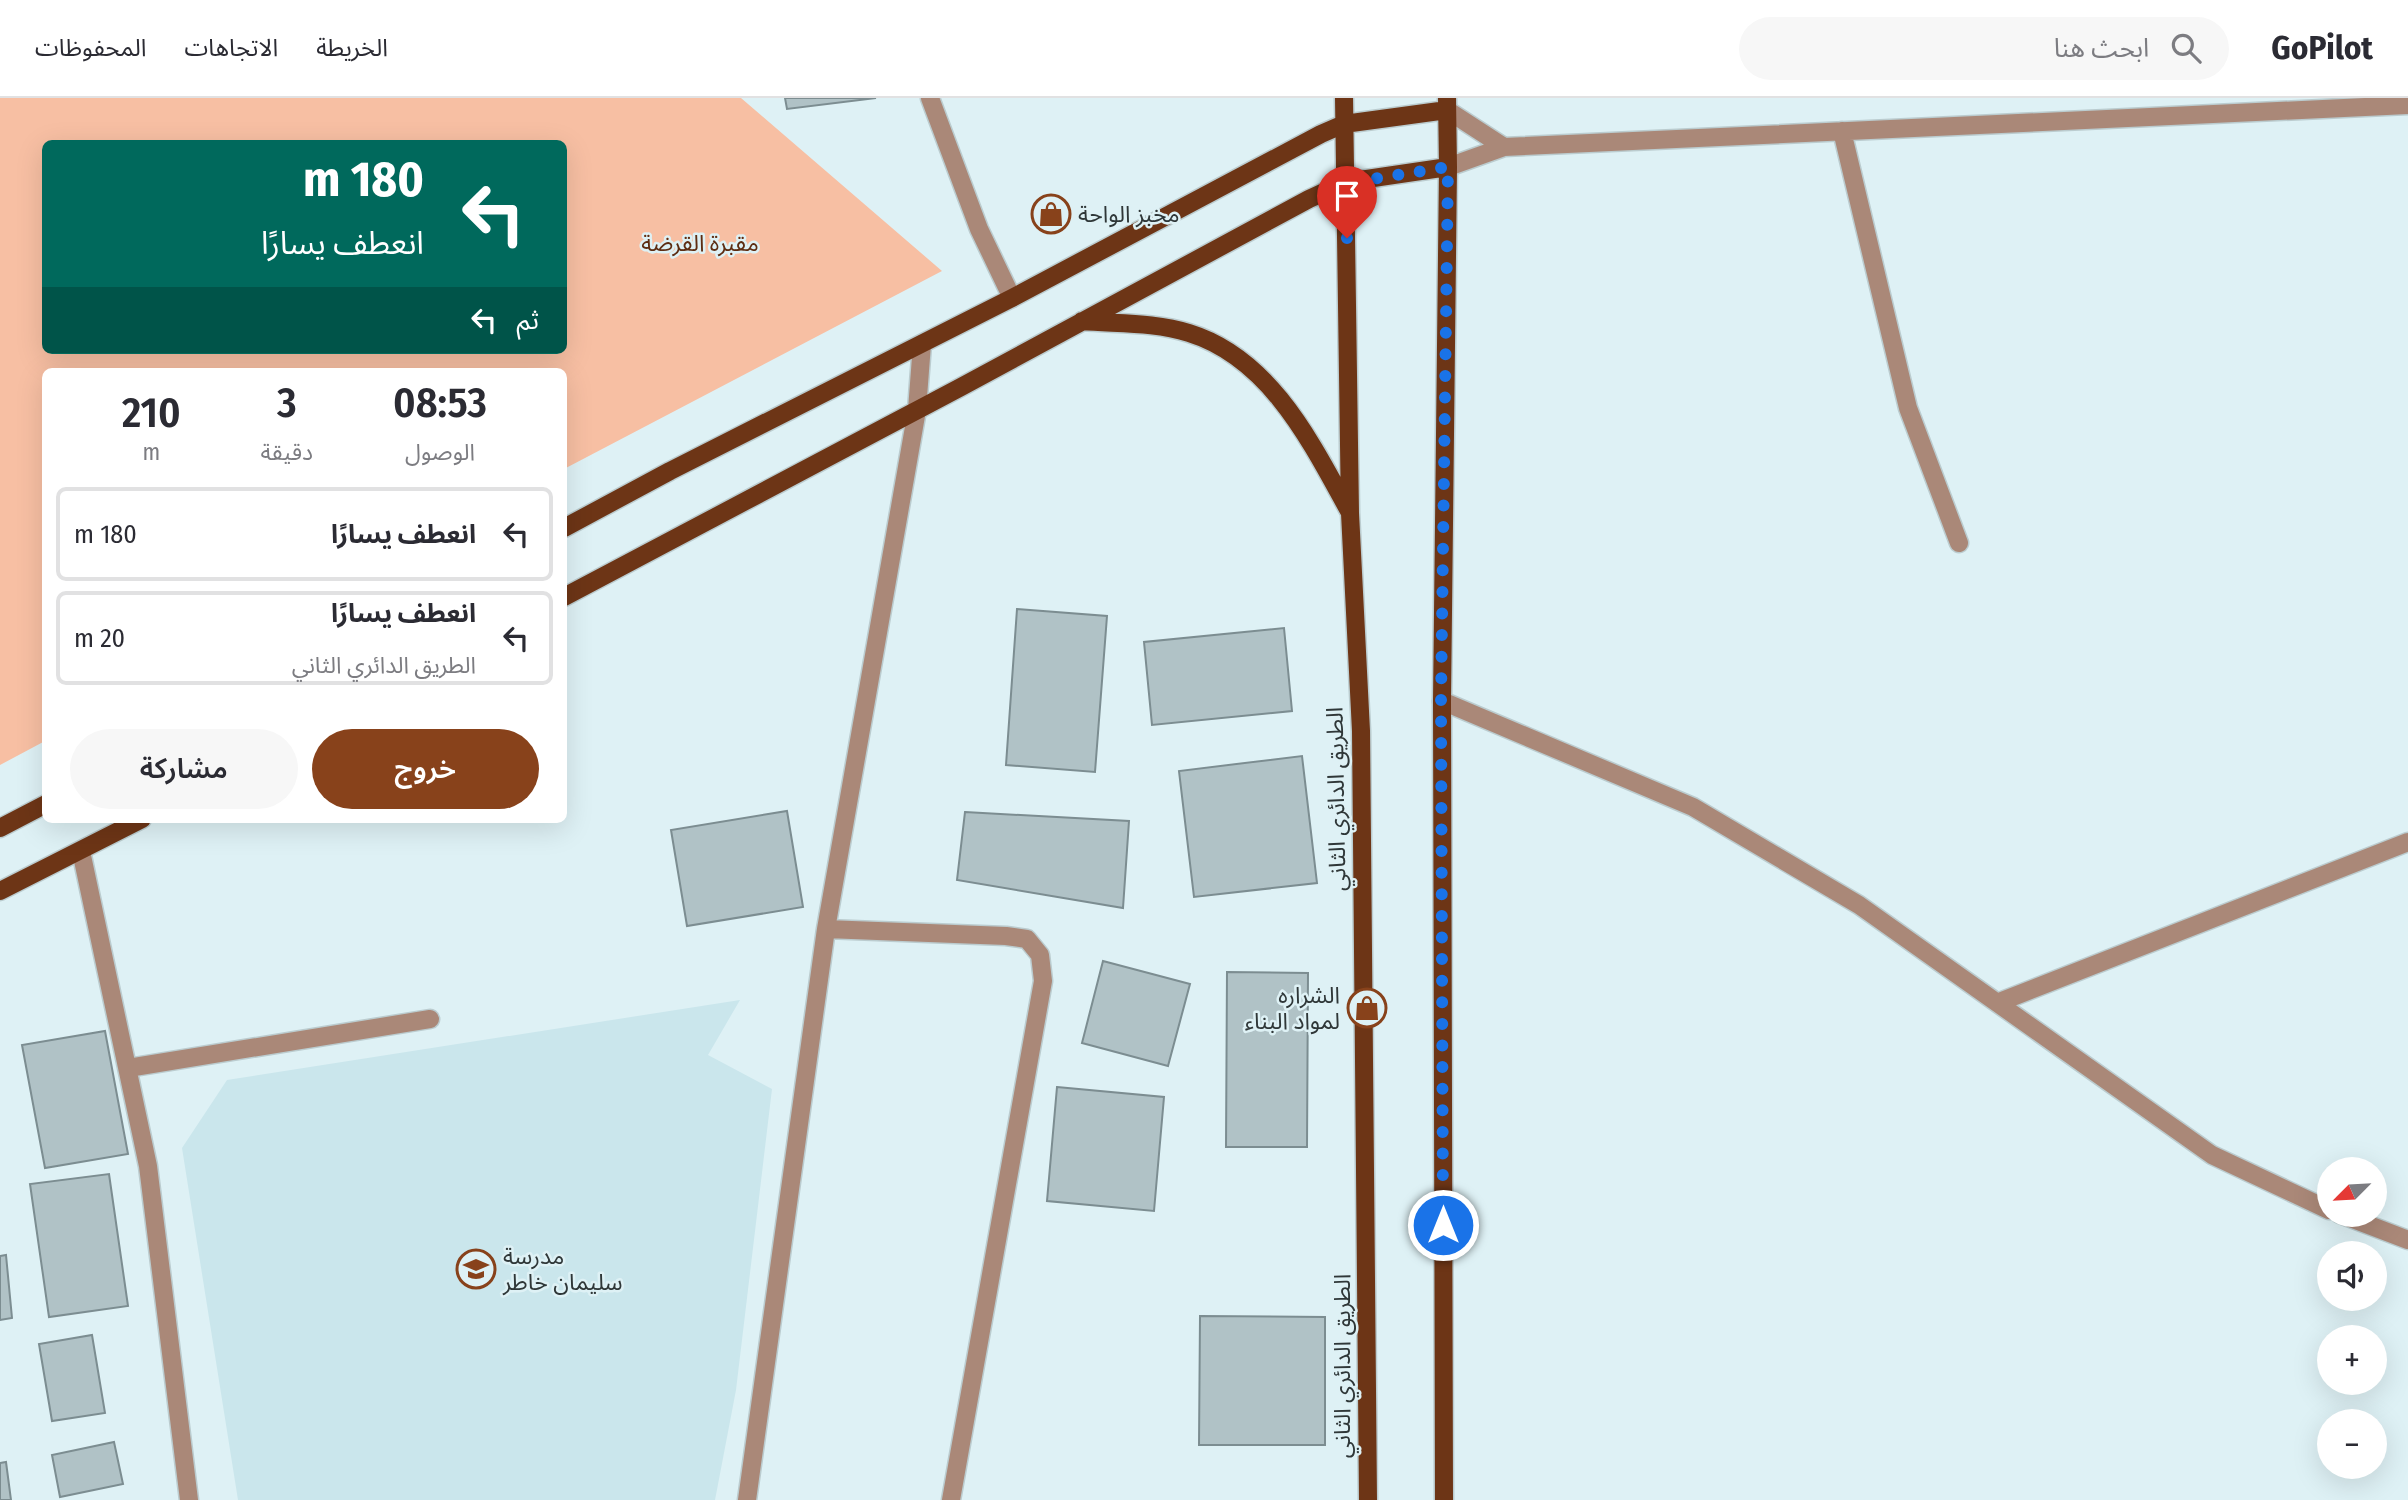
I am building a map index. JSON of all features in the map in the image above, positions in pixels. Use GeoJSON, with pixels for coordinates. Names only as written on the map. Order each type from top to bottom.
{"type":"FeatureCollection","features":[{"type":"Feature","properties":{"kind":"main road","name":"الطريق الدائري الثاني"},"geometry":{"type":"LineString","coordinates":[[1344,98],[1350,513],[1361,731],[1368,1500]]}},
{"type":"Feature","properties":{"kind":"main road"},"geometry":{"type":"LineString","coordinates":[[567,526],[682,465],[1012,298],[1321,134],[1344,124],[1447,104],[1441,701],[1444,1500]]}},
{"type":"Feature","properties":{"kind":"main road"},"geometry":{"type":"LineString","coordinates":[[567,595],[1309,199],[1346,183],[1448,167]]}},
{"type":"Feature","properties":{"kind":"main road"},"geometry":{"type":"LineString","coordinates":[[1082,321],[1156,327],[1189,333],[1225,349],[1258,374],[1286,407],[1308,437],[1350,513]]}},
{"type":"Feature","properties":{"kind":"main road"},"geometry":{"type":"LineString","coordinates":[[0,828],[42,806]]}},
{"type":"Feature","properties":{"kind":"main road"},"geometry":{"type":"LineString","coordinates":[[0,891],[134,823]]}},
{"type":"Feature","properties":{"kind":"street"},"geometry":{"type":"LineString","coordinates":[[930,98],[979,229],[1012,298]]}},
{"type":"Feature","properties":{"kind":"street"},"geometry":{"type":"LineString","coordinates":[[1447,104],[1504,147]]}},
{"type":"Feature","properties":{"kind":"street"},"geometry":{"type":"LineString","coordinates":[[1448,167],[1504,147],[2408,105]]}},
{"type":"Feature","properties":{"kind":"street"},"geometry":{"type":"LineString","coordinates":[[1842,131],[1908,408],[1959,543]]}},
{"type":"Feature","properties":{"kind":"street"},"geometry":{"type":"LineString","coordinates":[[747,1500],[826,929],[917,410],[922,344]]}},
{"type":"Feature","properties":{"kind":"street"},"geometry":{"type":"LineString","coordinates":[[1441,701],[1693,807],[1859,905],[2212,1156],[2317,1204]]}},
{"type":"Feature","properties":{"kind":"street"},"geometry":{"type":"LineString","coordinates":[[1997,1003],[2408,842]]}},
{"type":"Feature","properties":{"kind":"street"},"geometry":{"type":"LineString","coordinates":[[81,851],[148,1166],[190,1500]]}},
{"type":"Feature","properties":{"kind":"street"},"geometry":{"type":"LineString","coordinates":[[826,929],[1006,936],[1027,939],[1040,956],[1044,981],[951,1500]]}},
{"type":"Feature","properties":{"kind":"street"},"geometry":{"type":"LineString","coordinates":[[128,1068],[430,1019]]}},
{"type":"Feature","properties":{"kind":"street"},"geometry":{"type":"LineString","coordinates":[[2374,1227],[2408,1240]]}},
{"type":"Feature","properties":{"kind":"shaded area","name":"مدرسة سليمان خاطر"},"geometry":{"type":"Polygon","coordinates":[[[740,1000],[708,1055],[772,1089],[736,1390],[715,1500],[238,1500],[182,1148],[227,1080],[740,1000]]]}},
{"type":"Feature","properties":{"kind":"green space","name":"مقبرة القرضة"},"geometry":{"type":"Polygon","coordinates":[[[0,98],[741,98],[942,271],[567,467],[567,368],[42,368],[42,743],[0,765],[0,98]]]}},
{"type":"Feature","properties":{"kind":"building"},"geometry":{"type":"Polygon","coordinates":[[[785,98],[876,98],[787,109],[785,98]]]}},
{"type":"Feature","properties":{"kind":"building"},"geometry":{"type":"Polygon","coordinates":[[[1017,609],[1107,616],[1095,772],[1006,765],[1017,609]]]}},
{"type":"Feature","properties":{"kind":"building"},"geometry":{"type":"Polygon","coordinates":[[[1284,628],[1292,711],[1152,725],[1144,642],[1284,628]]]}},
{"type":"Feature","properties":{"kind":"building"},"geometry":{"type":"Polygon","coordinates":[[[1302,756],[1317,883],[1194,897],[1179,771],[1302,756]]]}},
{"type":"Feature","properties":{"kind":"building"},"geometry":{"type":"Polygon","coordinates":[[[787,811],[803,907],[687,926],[671,830],[787,811]]]}},
{"type":"Feature","properties":{"kind":"building"},"geometry":{"type":"Polygon","coordinates":[[[965,812],[1129,821],[1123,908],[957,880],[965,812]]]}},
{"type":"Feature","properties":{"kind":"building"},"geometry":{"type":"Polygon","coordinates":[[[1103,961],[1190,984],[1168,1066],[1082,1043],[1103,961]]]}},
{"type":"Feature","properties":{"kind":"building"},"geometry":{"type":"Polygon","coordinates":[[[1227,972],[1308,973],[1307,1147],[1226,1147],[1227,972]]]}},
{"type":"Feature","properties":{"kind":"building"},"geometry":{"type":"Polygon","coordinates":[[[105,1031],[128,1154],[45,1168],[22,1045],[105,1031]]]}},
{"type":"Feature","properties":{"kind":"building"},"geometry":{"type":"Polygon","coordinates":[[[1057,1087],[1164,1097],[1154,1211],[1047,1201],[1057,1087]]]}},
{"type":"Feature","properties":{"kind":"building"},"geometry":{"type":"Polygon","coordinates":[[[109,1174],[128,1306],[49,1317],[30,1184],[109,1174]]]}},
{"type":"Feature","properties":{"kind":"building"},"geometry":{"type":"Polygon","coordinates":[[[6,1255],[12,1318],[0,1320],[0,1256],[6,1255]]]}},
{"type":"Feature","properties":{"kind":"building"},"geometry":{"type":"Polygon","coordinates":[[[1200,1316],[1325,1317],[1325,1445],[1199,1445],[1200,1316]]]}},
{"type":"Feature","properties":{"kind":"building"},"geometry":{"type":"Polygon","coordinates":[[[92,1335],[105,1413],[52,1421],[39,1344],[92,1335]]]}},
{"type":"Feature","properties":{"kind":"building"},"geometry":{"type":"Polygon","coordinates":[[[114,1442],[123,1484],[60,1497],[52,1455],[114,1442]]]}},
{"type":"Feature","properties":{"kind":"building"},"geometry":{"type":"Polygon","coordinates":[[[6,1462],[11,1500],[0,1500],[0,1463],[6,1462]]]}},
{"type":"Feature","properties":{"kind":"place","name":"مخبز الواحة"},"geometry":{"type":"Point","coordinates":[1051,214]}},
{"type":"Feature","properties":{"kind":"place","name":"الشراره لمواد البناء"},"geometry":{"type":"Point","coordinates":[1367,1008]}},
{"type":"Feature","properties":{"kind":"place","name":"مدرسة سليمان خاطر"},"geometry":{"type":"Point","coordinates":[476,1269]}},
{"type":"Feature","properties":{"kind":"route"},"geometry":{"type":"LineString","coordinates":[[1347,238],[1346,183],[1448,167],[1441,701],[1443,1225]]}}]}
